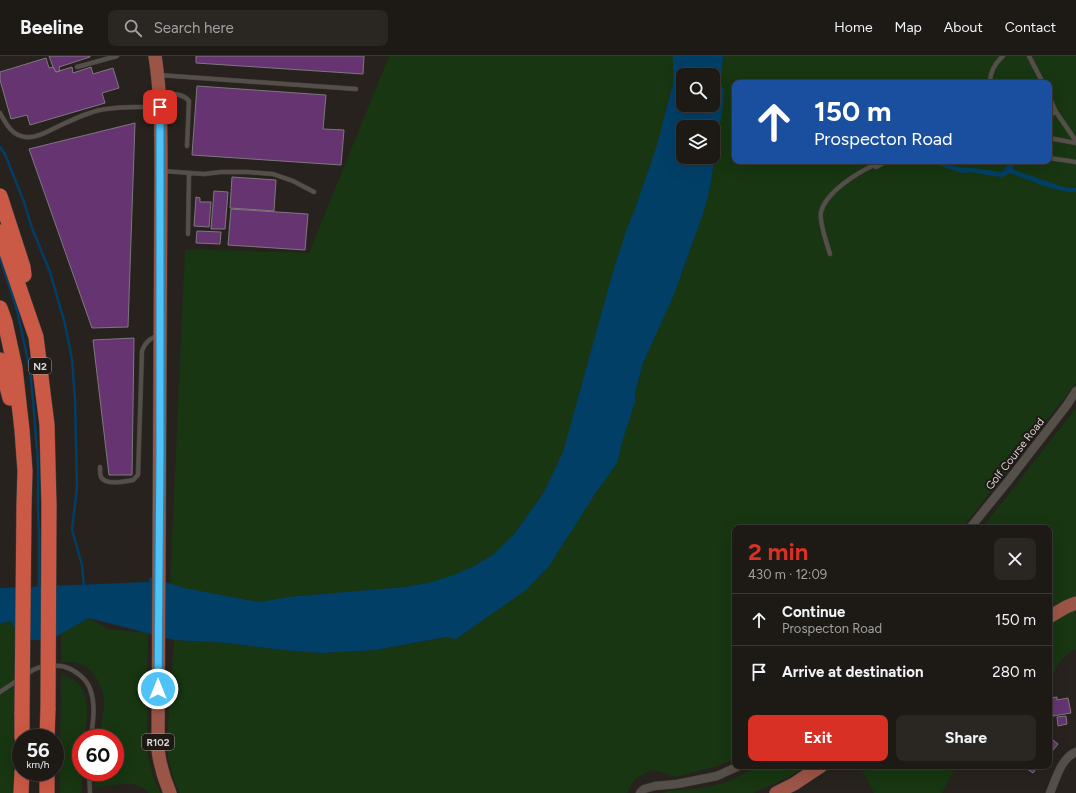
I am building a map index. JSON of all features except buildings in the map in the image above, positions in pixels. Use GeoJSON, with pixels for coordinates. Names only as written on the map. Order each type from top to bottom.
{"type":"FeatureCollection","features":[{"type":"Feature","properties":{"kind":"highway"},"geometry":{"type":"LineString","coordinates":[[0,196],[23,267],[36,337]]}},
{"type":"Feature","properties":{"kind":"highway","name":"N2"},"geometry":{"type":"LineString","coordinates":[[0,232],[36,337],[47,425],[49,506],[47,729]]}},
{"type":"Feature","properties":{"kind":"highway","name":"N2"},"geometry":{"type":"LineString","coordinates":[[0,308],[5,322],[15,368],[25,471],[22,729]]}},
{"type":"Feature","properties":{"kind":"highway"},"geometry":{"type":"LineString","coordinates":[[0,360],[17,423],[22,430]]}},
{"type":"Feature","properties":{"kind":"highway"},"geometry":{"type":"LineString","coordinates":[[22,781],[22,793]]}},
{"type":"Feature","properties":{"kind":"highway"},"geometry":{"type":"LineString","coordinates":[[47,781],[47,793]]}},
{"type":"Feature","properties":{"kind":"main road","name":"R102"},"geometry":{"type":"LineString","coordinates":[[155,56],[160,93],[161,171],[158,750],[162,773],[170,793]]}},
{"type":"Feature","properties":{"kind":"main road"},"geometry":{"type":"LineString","coordinates":[[1052,615],[1076,603]]}},
{"type":"Feature","properties":{"kind":"main road"},"geometry":{"type":"LineString","coordinates":[[776,793],[794,784],[816,769]]}},
{"type":"Feature","properties":{"kind":"street","name":"Golf Course Road"},"geometry":{"type":"LineString","coordinates":[[972,525],[1067,405],[1076,391]]}},
{"type":"Feature","properties":{"kind":"street"},"geometry":{"type":"LineString","coordinates":[[1050,793],[1063,764],[1068,757],[1076,752]]}},
{"type":"Feature","properties":{"kind":"street"},"geometry":{"type":"LineString","coordinates":[[640,793],[644,789],[655,786],[677,784],[717,776],[732,769]]}},
{"type":"Feature","properties":{"kind":"lane"},"geometry":{"type":"LineString","coordinates":[[77,67],[117,56]]}},
{"type":"Feature","properties":{"kind":"lane"},"geometry":{"type":"LineString","coordinates":[[990,80],[993,69],[998,60],[1003,56]]}},
{"type":"Feature","properties":{"kind":"lane"},"geometry":{"type":"LineString","coordinates":[[1029,56],[1041,80]]}},
{"type":"Feature","properties":{"kind":"lane"},"geometry":{"type":"LineString","coordinates":[[158,75],[356,90]]}},
{"type":"Feature","properties":{"kind":"lane"},"geometry":{"type":"LineString","coordinates":[[160,93],[185,96],[189,101],[187,146]]}},
{"type":"Feature","properties":{"kind":"lane"},"geometry":{"type":"LineString","coordinates":[[1052,103],[1076,142]]}},
{"type":"Feature","properties":{"kind":"lane"},"geometry":{"type":"LineString","coordinates":[[0,113],[13,133],[27,138],[36,136],[99,110],[128,107],[160,107]]}},
{"type":"Feature","properties":{"kind":"lane"},"geometry":{"type":"LineString","coordinates":[[1052,114],[1056,112]]}},
{"type":"Feature","properties":{"kind":"lane"},"geometry":{"type":"LineString","coordinates":[[1052,138],[1076,142]]}},
{"type":"Feature","properties":{"kind":"lane"},"geometry":{"type":"LineString","coordinates":[[1052,158],[1076,162]]}},
{"type":"Feature","properties":{"kind":"lane"},"geometry":{"type":"LineString","coordinates":[[830,254],[822,226],[821,212],[825,203],[838,188],[863,170],[874,165],[876,167],[882,164]]}},
{"type":"Feature","properties":{"kind":"lane"},"geometry":{"type":"LineString","coordinates":[[161,171],[189,174],[221,172],[273,174],[293,181],[314,192]]}},
{"type":"Feature","properties":{"kind":"lane"},"geometry":{"type":"LineString","coordinates":[[188,234],[189,174]]}},
{"type":"Feature","properties":{"kind":"lane"},"geometry":{"type":"LineString","coordinates":[[100,467],[101,476],[104,481],[110,482],[133,480],[138,475],[142,351],[146,342],[160,334]]}},
{"type":"Feature","properties":{"kind":"lane"},"geometry":{"type":"LineString","coordinates":[[0,692],[35,668],[65,667],[84,678],[90,688],[94,704],[92,729]]}},
{"type":"Feature","properties":{"kind":"lane"},"geometry":{"type":"LineString","coordinates":[[89,781],[90,793]]}},
{"type":"Feature","properties":{"kind":"green space"},"geometry":{"type":"Polygon","coordinates":[[[389,56],[674,56],[676,95],[596,360],[555,479],[529,519],[494,554],[460,574],[428,583],[404,587],[288,597],[259,602],[170,586],[185,249],[309,253],[389,56]]]}},
{"type":"Feature","properties":{"kind":"green space"},"geometry":{"type":"Polygon","coordinates":[[[723,56],[1076,56],[1076,383],[964,525],[732,525],[732,760],[717,766],[675,777],[651,770],[635,779],[627,793],[180,793],[174,781],[166,749],[174,640],[227,643],[321,653],[376,650],[453,636],[629,415],[643,363],[684,268],[711,164],[720,164],[720,120],[716,120],[717,112],[720,112],[720,85],[723,56]]]}},
{"type":"Feature","properties":{"kind":"green space"},"geometry":{"type":"Polygon","coordinates":[[[1076,408],[1076,649],[1070,652],[1058,664],[1052,678],[1052,525],[984,525],[1076,408]]]}},
{"type":"Feature","properties":{"kind":"green space"},"geometry":{"type":"Polygon","coordinates":[[[89,618],[108,629],[148,633],[147,752],[153,776],[161,793],[149,793],[144,788],[131,784],[95,788],[94,781],[124,781],[124,729],[100,729],[104,699],[100,686],[94,674],[86,666],[75,663],[61,662],[61,633],[89,618]]]}},
{"type":"Feature","properties":{"kind":"green space"},"geometry":{"type":"Polygon","coordinates":[[[10,621],[15,628],[14,729],[12,729],[13,793],[0,793],[0,624],[10,621]]]}},
{"type":"Feature","properties":{"kind":"green space"},"geometry":{"type":"Polygon","coordinates":[[[61,674],[73,680],[80,686],[86,700],[87,716],[85,729],[72,729],[72,781],[82,781],[82,793],[60,793],[60,781],[64,781],[64,729],[61,729],[61,674]]]}},
{"type":"Feature","properties":{"kind":"green space"},"geometry":{"type":"Polygon","coordinates":[[[753,769],[800,769],[790,776],[753,793],[662,793],[674,790],[702,788],[718,784],[753,769]]]}},
{"type":"Feature","properties":{"kind":"green space"},"geometry":{"type":"Polygon","coordinates":[[[862,769],[954,769],[942,793],[874,793],[862,769]]]}},
{"type":"Feature","properties":{"kind":"water"},"geometry":{"type":"Polygon","coordinates":[[[673,56],[723,56],[721,82],[724,92],[720,124],[720,120],[676,120],[676,164],[714,164],[711,181],[703,214],[673,297],[643,363],[635,393],[635,402],[617,463],[595,494],[549,566],[526,590],[456,639],[446,637],[376,650],[321,653],[227,643],[174,640],[89,618],[48,641],[23,639],[10,621],[0,624],[0,588],[149,582],[150,577],[184,588],[259,602],[288,597],[404,587],[428,583],[454,575],[474,566],[494,554],[515,533],[544,492],[563,452],[613,272],[657,145],[673,84],[673,56]]]}},
{"type":"Feature","properties":{"kind":"water"},"geometry":{"type":"Polygon","coordinates":[[[935,164],[1002,172],[1009,164],[1016,164],[1013,167],[1014,170],[1066,188],[1076,188],[1076,192],[1051,188],[1010,173],[1002,177],[971,172],[962,173],[935,164]]]}},
{"type":"Feature","properties":{"kind":"waterway"},"geometry":{"type":"LineString","coordinates":[[0,147],[5,154],[50,272],[65,324],[72,359],[75,399],[77,487],[72,530],[82,565],[84,588]]}},
{"type":"Feature","properties":{"kind":"waterway"},"geometry":{"type":"LineString","coordinates":[[0,258],[17,310],[30,370],[38,462],[39,589]]}},
{"type":"Feature","properties":{"kind":"route"},"geometry":{"type":"LineString","coordinates":[[158,689],[161,171],[160,107]]}}]}
